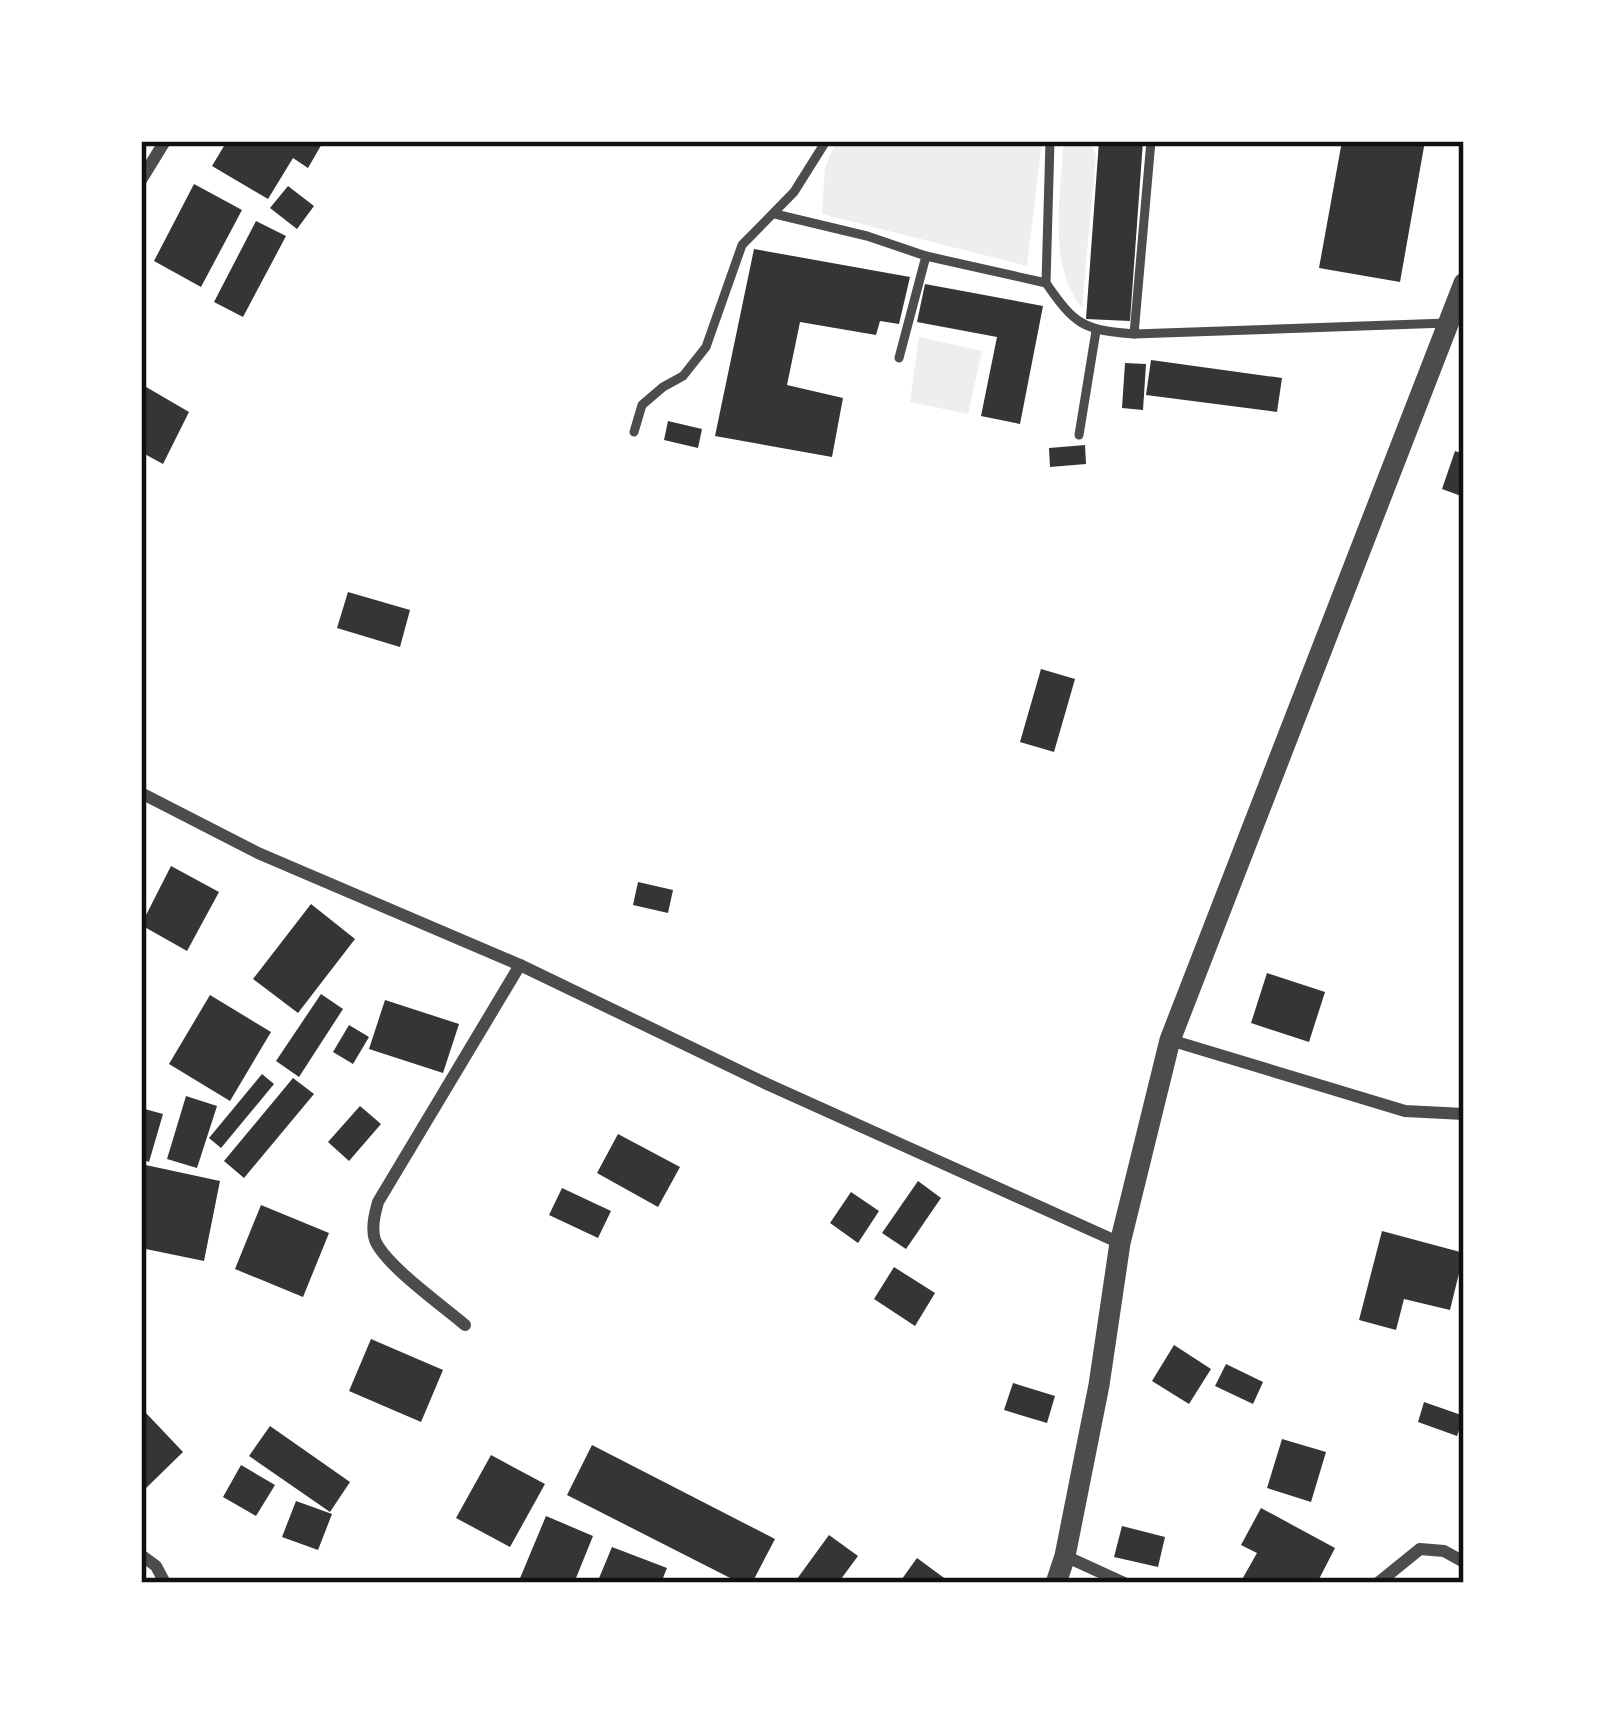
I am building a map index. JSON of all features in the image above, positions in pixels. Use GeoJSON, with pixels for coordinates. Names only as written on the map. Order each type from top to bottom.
{"type":"FeatureCollection","features":[{"type":"Feature","properties":{"kind":"street"},"geometry":{"type":"LineString","coordinates":[[141,180],[165,141]]}},
{"type":"Feature","properties":{"kind":"street"},"geometry":{"type":"LineString","coordinates":[[1056,1583],[1099,1385],[1120,1243],[1170,1040],[1464,283]]}},
{"type":"Feature","properties":{"kind":"street"},"geometry":{"type":"LineString","coordinates":[[141,793],[258,853],[520,965],[767,1084],[1120,1243]]}},
{"type":"Feature","properties":{"kind":"street"},"geometry":{"type":"LineString","coordinates":[[465,1325],[385,1251],[376,1240],[374,1219],[378,1202],[520,965]]}},
{"type":"Feature","properties":{"kind":"street"},"geometry":{"type":"LineString","coordinates":[[1170,1040],[1405,1111],[1464,1114]]}},
{"type":"Feature","properties":{"kind":"street"},"geometry":{"type":"LineString","coordinates":[[1378,1583],[1420,1549],[1444,1551],[1464,1562]]}},
{"type":"Feature","properties":{"kind":"street"},"geometry":{"type":"LineString","coordinates":[[141,1555],[157,1566],[165,1583]]}},
{"type":"Feature","properties":{"kind":"street"},"geometry":{"type":"LineString","coordinates":[[1065,1556],[1124,1583]]}},
{"type":"Feature","properties":{"kind":"lane"},"geometry":{"type":"LineString","coordinates":[[634,432],[643,405],[683,376],[706,346],[742,245],[775,214],[826,141]]}},
{"type":"Feature","properties":{"kind":"lane"},"geometry":{"type":"LineString","coordinates":[[1050,141],[1046,283],[1070,317],[1096,331],[1134,334],[1448,322]]}},
{"type":"Feature","properties":{"kind":"lane"},"geometry":{"type":"LineString","coordinates":[[1134,334],[1151,141]]}},
{"type":"Feature","properties":{"kind":"lane"},"geometry":{"type":"LineString","coordinates":[[775,214],[1046,283]]}},
{"type":"Feature","properties":{"kind":"lane"},"geometry":{"type":"LineString","coordinates":[[899,358],[926,256]]}},
{"type":"Feature","properties":{"kind":"lane"},"geometry":{"type":"LineString","coordinates":[[1078,435],[1096,331]]}},
{"type":"Feature","properties":{"kind":"shaded area"},"geometry":{"type":"Polygon","coordinates":[[[836,141],[1042,141],[1027,266],[822,214],[825,168],[836,141]]]}},
{"type":"Feature","properties":{"kind":"shaded area"},"geometry":{"type":"Polygon","coordinates":[[[1090,141],[1096,155],[1082,308],[1071,290],[1060,251],[1063,146],[1090,141]]]}},
{"type":"Feature","properties":{"kind":"shaded area"},"geometry":{"type":"Polygon","coordinates":[[[919,337],[982,351],[968,414],[910,402],[919,337]]]}},
{"type":"Feature","properties":{"kind":"building"},"geometry":{"type":"Polygon","coordinates":[[[227,141],[323,142],[308,168],[293,158],[268,199],[212,166],[227,141]]]}},
{"type":"Feature","properties":{"kind":"building"},"geometry":{"type":"Polygon","coordinates":[[[1099,141],[1143,141],[1130,321],[1086,319],[1099,141]]]}},
{"type":"Feature","properties":{"kind":"building"},"geometry":{"type":"Polygon","coordinates":[[[1342,141],[1425,141],[1400,282],[1319,268],[1342,141]]]}},
{"type":"Feature","properties":{"kind":"building"},"geometry":{"type":"Polygon","coordinates":[[[194,184],[242,210],[201,287],[154,261],[194,184]]]}},
{"type":"Feature","properties":{"kind":"building"},"geometry":{"type":"Polygon","coordinates":[[[288,186],[314,206],[297,229],[270,208],[288,186]]]}},
{"type":"Feature","properties":{"kind":"building"},"geometry":{"type":"Polygon","coordinates":[[[256,221],[286,236],[243,317],[214,302],[256,221]]]}},
{"type":"Feature","properties":{"kind":"building"},"geometry":{"type":"Polygon","coordinates":[[[754,249],[910,277],[899,324],[880,321],[876,335],[800,322],[787,385],[843,398],[832,457],[715,436],[754,249]]]}},
{"type":"Feature","properties":{"kind":"building"},"geometry":{"type":"Polygon","coordinates":[[[925,284],[1043,306],[1020,424],[981,416],[997,337],[917,322],[925,284]]]}},
{"type":"Feature","properties":{"kind":"building"},"geometry":{"type":"Polygon","coordinates":[[[1151,360],[1282,378],[1277,412],[1146,395],[1151,360]]]}},
{"type":"Feature","properties":{"kind":"building"},"geometry":{"type":"Polygon","coordinates":[[[1125,363],[1146,364],[1143,410],[1122,408],[1125,363]]]}},
{"type":"Feature","properties":{"kind":"building"},"geometry":{"type":"Polygon","coordinates":[[[141,384],[189,412],[163,464],[141,452],[141,384]]]}},
{"type":"Feature","properties":{"kind":"building"},"geometry":{"type":"Polygon","coordinates":[[[668,421],[702,429],[698,448],[664,440],[668,421]]]}},
{"type":"Feature","properties":{"kind":"building"},"geometry":{"type":"Polygon","coordinates":[[[1085,445],[1086,464],[1050,467],[1049,448],[1085,445]]]}},
{"type":"Feature","properties":{"kind":"building"},"geometry":{"type":"Polygon","coordinates":[[[1455,451],[1464,454],[1464,497],[1442,489],[1455,451]]]}},
{"type":"Feature","properties":{"kind":"building"},"geometry":{"type":"Polygon","coordinates":[[[348,592],[410,610],[400,647],[337,628],[348,592]]]}},
{"type":"Feature","properties":{"kind":"building"},"geometry":{"type":"Polygon","coordinates":[[[1041,669],[1075,679],[1054,752],[1020,742],[1041,669]]]}},
{"type":"Feature","properties":{"kind":"building"},"geometry":{"type":"Polygon","coordinates":[[[171,866],[219,892],[187,951],[141,925],[171,866]]]}},
{"type":"Feature","properties":{"kind":"building"},"geometry":{"type":"Polygon","coordinates":[[[638,882],[673,890],[668,913],[633,905],[638,882]]]}},
{"type":"Feature","properties":{"kind":"building"},"geometry":{"type":"Polygon","coordinates":[[[311,904],[355,939],[298,1013],[253,979],[311,904]]]}},
{"type":"Feature","properties":{"kind":"building"},"geometry":{"type":"Polygon","coordinates":[[[1267,973],[1325,992],[1309,1042],[1251,1023],[1267,973]]]}},
{"type":"Feature","properties":{"kind":"building"},"geometry":{"type":"Polygon","coordinates":[[[321,994],[343,1009],[299,1077],[276,1061],[321,994]]]}},
{"type":"Feature","properties":{"kind":"building"},"geometry":{"type":"Polygon","coordinates":[[[210,995],[271,1032],[230,1101],[169,1064],[210,995]]]}},
{"type":"Feature","properties":{"kind":"building"},"geometry":{"type":"Polygon","coordinates":[[[385,1000],[459,1024],[443,1073],[369,1049],[385,1000]]]}},
{"type":"Feature","properties":{"kind":"building"},"geometry":{"type":"Polygon","coordinates":[[[349,1025],[369,1037],[353,1064],[333,1052],[349,1025]]]}},
{"type":"Feature","properties":{"kind":"building"},"geometry":{"type":"Polygon","coordinates":[[[262,1074],[274,1084],[221,1148],[209,1138],[262,1074]]]}},
{"type":"Feature","properties":{"kind":"building"},"geometry":{"type":"Polygon","coordinates":[[[293,1078],[314,1094],[244,1178],[224,1161],[293,1078]]]}},
{"type":"Feature","properties":{"kind":"building"},"geometry":{"type":"Polygon","coordinates":[[[186,1096],[217,1106],[197,1168],[167,1159],[186,1096]]]}},
{"type":"Feature","properties":{"kind":"building"},"geometry":{"type":"Polygon","coordinates":[[[360,1106],[381,1124],[349,1161],[328,1142],[360,1106]]]}},
{"type":"Feature","properties":{"kind":"building"},"geometry":{"type":"Polygon","coordinates":[[[141,1108],[163,1114],[149,1162],[141,1159],[141,1108]]]}},
{"type":"Feature","properties":{"kind":"building"},"geometry":{"type":"Polygon","coordinates":[[[618,1134],[680,1167],[658,1207],[597,1173],[618,1134]]]}},
{"type":"Feature","properties":{"kind":"building"},"geometry":{"type":"Polygon","coordinates":[[[141,1164],[220,1181],[204,1261],[141,1248],[141,1164]]]}},
{"type":"Feature","properties":{"kind":"building"},"geometry":{"type":"Polygon","coordinates":[[[918,1181],[941,1198],[906,1249],[882,1233],[918,1181]]]}},
{"type":"Feature","properties":{"kind":"building"},"geometry":{"type":"Polygon","coordinates":[[[562,1188],[611,1211],[598,1238],[549,1215],[562,1188]]]}},
{"type":"Feature","properties":{"kind":"building"},"geometry":{"type":"Polygon","coordinates":[[[851,1192],[879,1211],[858,1243],[830,1223],[851,1192]]]}},
{"type":"Feature","properties":{"kind":"building"},"geometry":{"type":"Polygon","coordinates":[[[261,1205],[329,1233],[303,1297],[235,1269],[261,1205]]]}},
{"type":"Feature","properties":{"kind":"building"},"geometry":{"type":"Polygon","coordinates":[[[1382,1231],[1464,1253],[1450,1310],[1404,1299],[1396,1330],[1359,1320],[1382,1231]]]}},
{"type":"Feature","properties":{"kind":"building"},"geometry":{"type":"Polygon","coordinates":[[[894,1267],[935,1293],[915,1326],[874,1299],[894,1267]]]}},
{"type":"Feature","properties":{"kind":"building"},"geometry":{"type":"Polygon","coordinates":[[[371,1339],[443,1370],[421,1422],[349,1391],[371,1339]]]}},
{"type":"Feature","properties":{"kind":"building"},"geometry":{"type":"Polygon","coordinates":[[[1174,1345],[1211,1369],[1189,1404],[1152,1381],[1174,1345]]]}},
{"type":"Feature","properties":{"kind":"building"},"geometry":{"type":"Polygon","coordinates":[[[1226,1364],[1263,1382],[1253,1404],[1215,1386],[1226,1364]]]}},
{"type":"Feature","properties":{"kind":"building"},"geometry":{"type":"Polygon","coordinates":[[[1013,1383],[1055,1396],[1047,1423],[1004,1410],[1013,1383]]]}},
{"type":"Feature","properties":{"kind":"building"},"geometry":{"type":"Polygon","coordinates":[[[1424,1402],[1464,1416],[1457,1436],[1418,1422],[1424,1402]]]}},
{"type":"Feature","properties":{"kind":"building"},"geometry":{"type":"Polygon","coordinates":[[[146,1413],[183,1452],[141,1493],[141,1417],[146,1413]]]}},
{"type":"Feature","properties":{"kind":"building"},"geometry":{"type":"Polygon","coordinates":[[[270,1426],[350,1482],[330,1512],[249,1456],[270,1426]]]}},
{"type":"Feature","properties":{"kind":"building"},"geometry":{"type":"Polygon","coordinates":[[[1282,1439],[1326,1452],[1311,1502],[1267,1488],[1282,1439]]]}},
{"type":"Feature","properties":{"kind":"building"},"geometry":{"type":"Polygon","coordinates":[[[592,1445],[775,1539],[752,1583],[740,1583],[567,1495],[592,1445]]]}},
{"type":"Feature","properties":{"kind":"building"},"geometry":{"type":"Polygon","coordinates":[[[491,1455],[545,1484],[510,1547],[456,1518],[491,1455]]]}},
{"type":"Feature","properties":{"kind":"building"},"geometry":{"type":"Polygon","coordinates":[[[241,1465],[275,1485],[256,1516],[223,1497],[241,1465]]]}},
{"type":"Feature","properties":{"kind":"building"},"geometry":{"type":"Polygon","coordinates":[[[296,1501],[332,1514],[318,1550],[282,1537],[296,1501]]]}},
{"type":"Feature","properties":{"kind":"building"},"geometry":{"type":"Polygon","coordinates":[[[1261,1508],[1335,1548],[1317,1583],[1240,1583],[1257,1553],[1241,1545],[1261,1508]]]}},
{"type":"Feature","properties":{"kind":"building"},"geometry":{"type":"Polygon","coordinates":[[[546,1516],[593,1536],[574,1583],[518,1583],[546,1516]]]}},
{"type":"Feature","properties":{"kind":"building"},"geometry":{"type":"Polygon","coordinates":[[[1122,1526],[1165,1537],[1158,1567],[1114,1557],[1122,1526]]]}},
{"type":"Feature","properties":{"kind":"building"},"geometry":{"type":"Polygon","coordinates":[[[829,1535],[858,1556],[838,1583],[794,1583],[829,1535]]]}},
{"type":"Feature","properties":{"kind":"building"},"geometry":{"type":"Polygon","coordinates":[[[612,1547],[667,1568],[661,1583],[597,1583],[612,1547]]]}},
{"type":"Feature","properties":{"kind":"building"},"geometry":{"type":"Polygon","coordinates":[[[917,1558],[951,1583],[899,1583],[917,1558]]]}}]}
